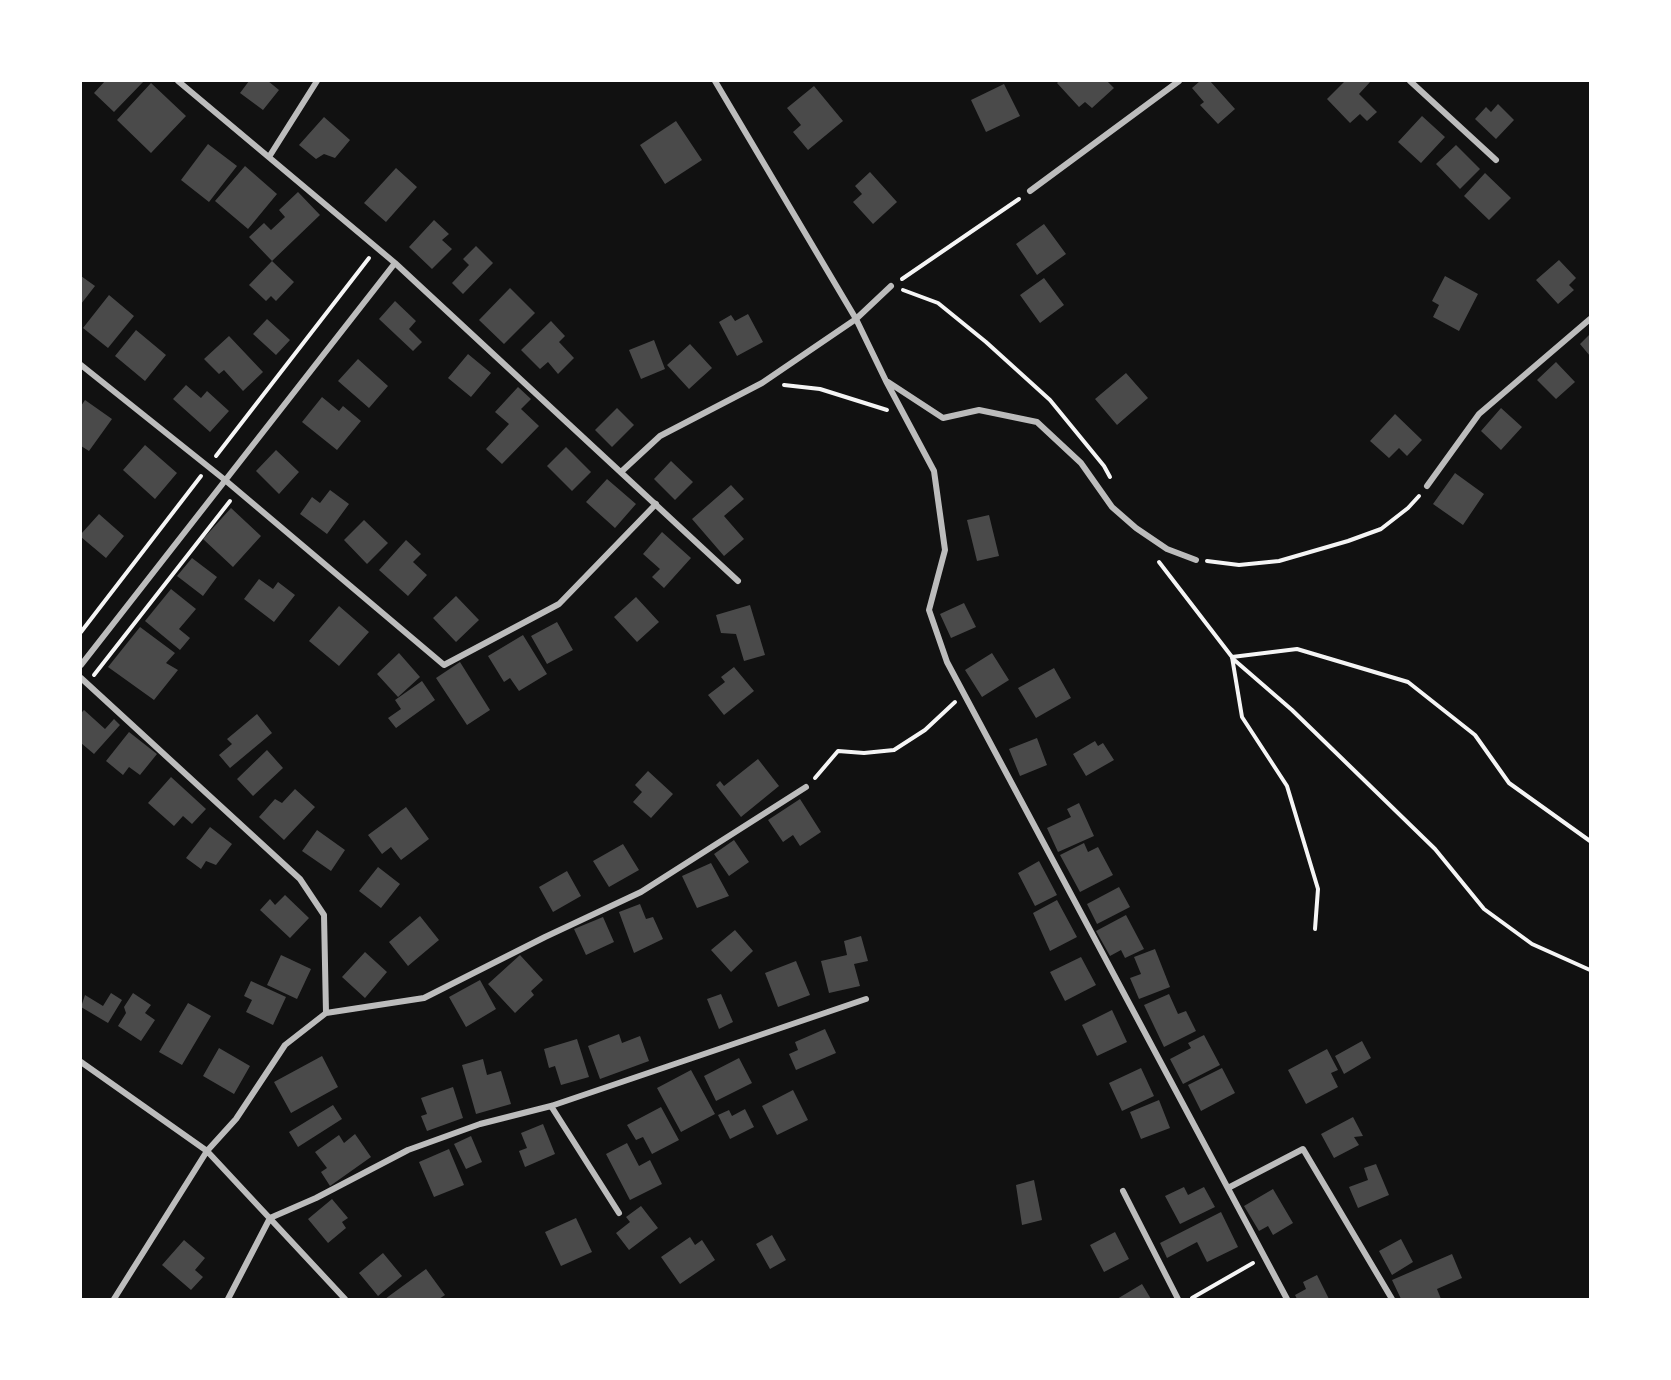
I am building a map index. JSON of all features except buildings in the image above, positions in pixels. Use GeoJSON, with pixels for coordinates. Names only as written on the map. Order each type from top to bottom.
{"type":"FeatureCollection","features":[{"type":"Feature","properties":{"kind":"street"},"geometry":{"type":"LineString","coordinates":[[178,81],[395,263],[738,580]]}},
{"type":"Feature","properties":{"kind":"street"},"geometry":{"type":"LineString","coordinates":[[269,157],[317,81]]}},
{"type":"Feature","properties":{"kind":"street"},"geometry":{"type":"LineString","coordinates":[[715,81],[856,319],[934,471],[945,550],[929,610],[947,662],[1287,1299]]}},
{"type":"Feature","properties":{"kind":"street"},"geometry":{"type":"LineString","coordinates":[[1030,191],[1179,81]]}},
{"type":"Feature","properties":{"kind":"street"},"geometry":{"type":"LineString","coordinates":[[1410,81],[1496,160]]}},
{"type":"Feature","properties":{"kind":"street"},"geometry":{"type":"LineString","coordinates":[[81,665],[395,263]]}},
{"type":"Feature","properties":{"kind":"street"},"geometry":{"type":"LineString","coordinates":[[621,472],[660,436],[762,383],[856,319],[891,286]]}},
{"type":"Feature","properties":{"kind":"street"},"geometry":{"type":"LineString","coordinates":[[1427,486],[1479,414],[1590,319]]}},
{"type":"Feature","properties":{"kind":"street"},"geometry":{"type":"LineString","coordinates":[[81,365],[225,480],[444,665],[559,604],[656,504]]}},
{"type":"Feature","properties":{"kind":"street"},"geometry":{"type":"LineString","coordinates":[[886,381],[943,418],[980,410],[1037,422],[1081,463],[1112,507],[1136,528],[1167,549],[1196,560]]}},
{"type":"Feature","properties":{"kind":"street"},"geometry":{"type":"LineString","coordinates":[[81,678],[300,879],[324,915],[326,1012]]}},
{"type":"Feature","properties":{"kind":"street"},"geometry":{"type":"LineString","coordinates":[[114,1299],[207,1151],[236,1119],[285,1045],[326,1012],[424,998],[641,892],[806,787]]}},
{"type":"Feature","properties":{"kind":"street"},"geometry":{"type":"LineString","coordinates":[[228,1299],[270,1218],[316,1198],[408,1150],[480,1124],[551,1106],[866,999]]}},
{"type":"Feature","properties":{"kind":"street"},"geometry":{"type":"LineString","coordinates":[[81,1062],[207,1151],[345,1299]]}},
{"type":"Feature","properties":{"kind":"street"},"geometry":{"type":"LineString","coordinates":[[551,1106],[619,1213]]}},
{"type":"Feature","properties":{"kind":"street"},"geometry":{"type":"LineString","coordinates":[[1228,1188],[1304,1149],[1392,1299]]}},
{"type":"Feature","properties":{"kind":"street"},"geometry":{"type":"LineString","coordinates":[[1123,1191],[1178,1299]]}},
{"type":"Feature","properties":{"kind":"path"},"geometry":{"type":"LineString","coordinates":[[891,286],[1030,191]]}},
{"type":"Feature","properties":{"kind":"path"},"geometry":{"type":"LineString","coordinates":[[81,632],[376,248]]}},
{"type":"Feature","properties":{"kind":"path"},"geometry":{"type":"LineString","coordinates":[[891,286],[938,303],[986,342],[1050,400],[1104,466],[1115,487]]}},
{"type":"Feature","properties":{"kind":"path"},"geometry":{"type":"LineString","coordinates":[[762,383],[820,389],[904,415]]}},
{"type":"Feature","properties":{"kind":"path"},"geometry":{"type":"LineString","coordinates":[[1196,560],[1239,565],[1279,561],[1348,541],[1381,530],[1408,508],[1427,486]]}},
{"type":"Feature","properties":{"kind":"path"},"geometry":{"type":"LineString","coordinates":[[1155,556],[1180,592],[1232,657],[1292,710],[1435,849],[1484,909],[1532,944],[1590,970]]}},
{"type":"Feature","properties":{"kind":"path"},"geometry":{"type":"LineString","coordinates":[[1232,657],[1297,649],[1408,682],[1475,735],[1509,783],[1590,841]]}},
{"type":"Feature","properties":{"kind":"path"},"geometry":{"type":"LineString","coordinates":[[1232,657],[1242,717],[1287,786],[1318,889],[1315,929]]}},
{"type":"Feature","properties":{"kind":"path"},"geometry":{"type":"LineString","coordinates":[[806,787],[838,751],[864,753],[894,750],[925,730],[964,693]]}},
{"type":"Feature","properties":{"kind":"path"},"geometry":{"type":"LineString","coordinates":[[1190,1299],[1264,1257]]}}]}
